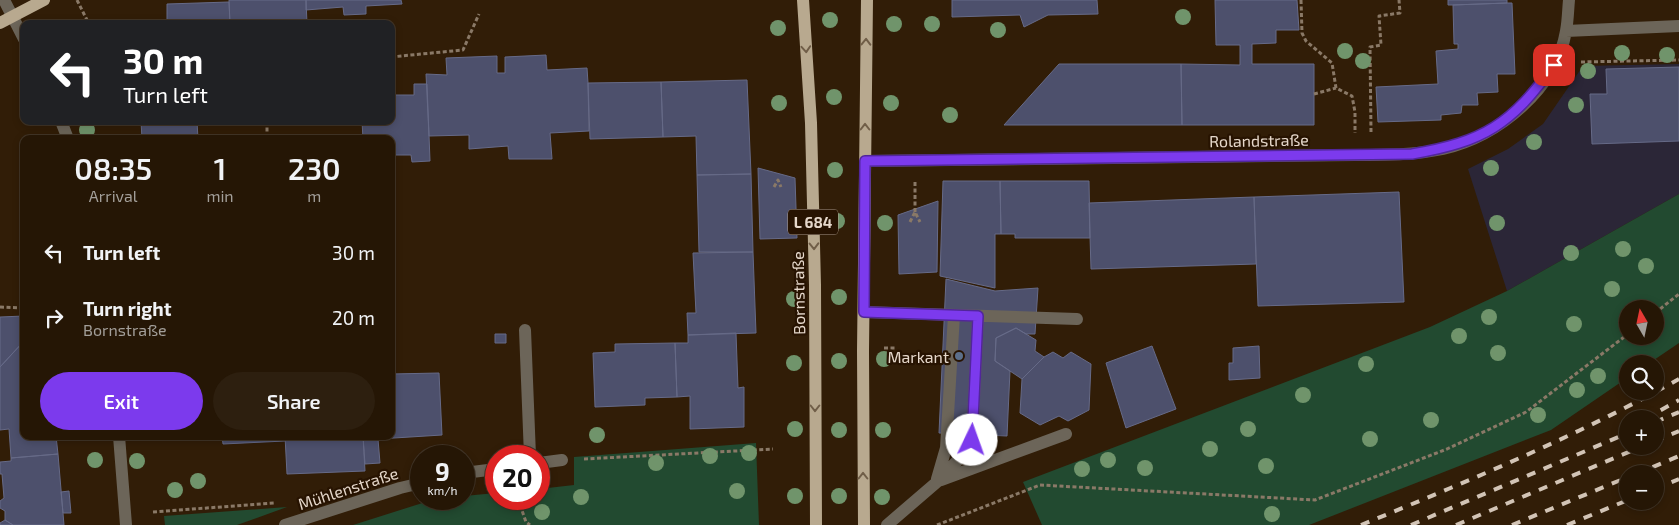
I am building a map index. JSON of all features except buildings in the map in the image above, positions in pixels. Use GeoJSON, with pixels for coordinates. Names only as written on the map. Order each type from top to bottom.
{"type":"FeatureCollection","features":[{"type":"Feature","properties":{"kind":"main road"},"geometry":{"type":"LineString","coordinates":[[0,23],[44,0]]}},
{"type":"Feature","properties":{"kind":"main road","name":"Bornstraße"},"geometry":{"type":"LineString","coordinates":[[803,0],[812,142],[815,285],[816,525]]}},
{"type":"Feature","properties":{"kind":"main road"},"geometry":{"type":"LineString","coordinates":[[864,525],[867,0]]}},
{"type":"Feature","properties":{"kind":"street"},"geometry":{"type":"LineString","coordinates":[[4,0],[20,30]]}},
{"type":"Feature","properties":{"kind":"street","name":"Rolandstraße"},"geometry":{"type":"LineString","coordinates":[[865,161],[1372,155],[1412,154],[1443,149],[1470,140],[1498,125],[1518,110],[1536,91],[1554,65],[1566,31],[1569,0]]}},
{"type":"Feature","properties":{"kind":"street"},"geometry":{"type":"LineString","coordinates":[[1566,31],[1679,26]]}},
{"type":"Feature","properties":{"kind":"street"},"geometry":{"type":"LineString","coordinates":[[864,312],[1077,319]]}},
{"type":"Feature","properties":{"kind":"street"},"geometry":{"type":"LineString","coordinates":[[937,482],[946,448],[954,315]]}},
{"type":"Feature","properties":{"kind":"street"},"geometry":{"type":"LineString","coordinates":[[887,525],[937,482],[960,459],[972,440],[978,316]]}},
{"type":"Feature","properties":{"kind":"street"},"geometry":{"type":"LineString","coordinates":[[525,330],[530,445]]}},
{"type":"Feature","properties":{"kind":"street"},"geometry":{"type":"LineString","coordinates":[[937,482],[1066,434]]}},
{"type":"Feature","properties":{"kind":"street"},"geometry":{"type":"LineString","coordinates":[[119,440],[126,525]]}},
{"type":"Feature","properties":{"kind":"street"},"geometry":{"type":"LineString","coordinates":[[550,462],[562,460]]}},
{"type":"Feature","properties":{"kind":"street","name":"Mühlenstraße"},"geometry":{"type":"LineString","coordinates":[[285,525],[410,486]]}},
{"type":"Feature","properties":{"kind":"path"},"geometry":{"type":"LineString","coordinates":[[77,0],[87,20]]}},
{"type":"Feature","properties":{"kind":"path"},"geometry":{"type":"LineString","coordinates":[[1301,0],[1302,33],[1306,41],[1332,63],[1336,88]]}},
{"type":"Feature","properties":{"kind":"path"},"geometry":{"type":"LineString","coordinates":[[1372,155],[1370,47],[1381,45],[1379,16],[1400,13],[1399,0]]}},
{"type":"Feature","properties":{"kind":"path"},"geometry":{"type":"LineString","coordinates":[[395,58],[463,50],[479,14]]}},
{"type":"Feature","properties":{"kind":"path"},"geometry":{"type":"LineString","coordinates":[[1579,62],[1679,60]]}},
{"type":"Feature","properties":{"kind":"path"},"geometry":{"type":"LineString","coordinates":[[1314,94],[1336,88],[1352,96],[1355,112],[1356,155]]}},
{"type":"Feature","properties":{"kind":"path"},"geometry":{"type":"LineString","coordinates":[[915,178],[915,212],[920,222]]}},
{"type":"Feature","properties":{"kind":"path"},"geometry":{"type":"LineString","coordinates":[[774,187],[778,180],[781,187]]}},
{"type":"Feature","properties":{"kind":"path"},"geometry":{"type":"LineString","coordinates":[[910,222],[915,212]]}},
{"type":"Feature","properties":{"kind":"path"},"geometry":{"type":"LineString","coordinates":[[1664,306],[1679,294]]}},
{"type":"Feature","properties":{"kind":"path"},"geometry":{"type":"LineString","coordinates":[[0,306],[20,308]]}},
{"type":"Feature","properties":{"kind":"path"},"geometry":{"type":"LineString","coordinates":[[937,525],[1040,485],[1314,500],[1447,449],[1526,412],[1619,341]]}},
{"type":"Feature","properties":{"kind":"path"},"geometry":{"type":"LineString","coordinates":[[884,348],[896,348]]}},
{"type":"Feature","properties":{"kind":"path"},"geometry":{"type":"LineString","coordinates":[[562,460],[773,449]]}},
{"type":"Feature","properties":{"kind":"path"},"geometry":{"type":"LineString","coordinates":[[153,512],[280,503],[302,519]]}},
{"type":"Feature","properties":{"kind":"path"},"geometry":{"type":"LineString","coordinates":[[521,510],[525,524],[530,525]]}},
{"type":"Feature","properties":{"kind":"shaded area"},"geometry":{"type":"Polygon","coordinates":[[[1679,64],[1679,194],[1507,291],[1468,169],[1508,149],[1543,124],[1583,66],[1679,64]]]}},
{"type":"Feature","properties":{"kind":"green space"},"geometry":{"type":"Polygon","coordinates":[[[1679,194],[1679,343],[1661,355],[1619,355],[1619,383],[1551,430],[1309,525],[1042,525],[1023,482],[1430,327],[1507,291],[1679,194]]]}},
{"type":"Feature","properties":{"kind":"green space"},"geometry":{"type":"Polygon","coordinates":[[[756,443],[759,525],[353,525],[410,507],[410,510],[475,510],[475,495],[485,494],[485,510],[550,510],[550,488],[574,485],[574,457],[756,443]]]}},
{"type":"Feature","properties":{"kind":"green space"},"geometry":{"type":"Polygon","coordinates":[[[287,507],[237,525],[165,525],[164,516],[287,507]]]}},
{"type":"Feature","properties":{"kind":"railway"},"geometry":{"type":"LineString","coordinates":[[1361,525],[1562,439],[1679,379]]}},
{"type":"Feature","properties":{"kind":"railway"},"geometry":{"type":"LineString","coordinates":[[1661,410],[1679,400]]}},
{"type":"Feature","properties":{"kind":"railway"},"geometry":{"type":"LineString","coordinates":[[1664,418],[1679,412]]}},
{"type":"Feature","properties":{"kind":"railway"},"geometry":{"type":"LineString","coordinates":[[1664,437],[1679,431]]}},
{"type":"Feature","properties":{"kind":"railway"},"geometry":{"type":"LineString","coordinates":[[1411,525],[1619,437]]}},
{"type":"Feature","properties":{"kind":"railway"},"geometry":{"type":"LineString","coordinates":[[1456,525],[1622,455]]}},
{"type":"Feature","properties":{"kind":"railway"},"geometry":{"type":"LineString","coordinates":[[1658,465],[1679,456]]}},
{"type":"Feature","properties":{"kind":"railway"},"geometry":{"type":"LineString","coordinates":[[1664,485],[1679,479]]}},
{"type":"Feature","properties":{"kind":"railway"},"geometry":{"type":"LineString","coordinates":[[1512,525],[1619,481]]}},
{"type":"Feature","properties":{"kind":"railway"},"geometry":{"type":"LineString","coordinates":[[1567,525],[1619,504]]}},
{"type":"Feature","properties":{"kind":"place","name":"Markant"},"geometry":{"type":"Point","coordinates":[959,356]}},
{"type":"Feature","properties":{"kind":"route"},"geometry":{"type":"LineString","coordinates":[[972,440],[978,316],[864,312],[865,161],[1412,154],[1443,149],[1470,140],[1498,125],[1518,110],[1536,91],[1554,65]]}}]}
